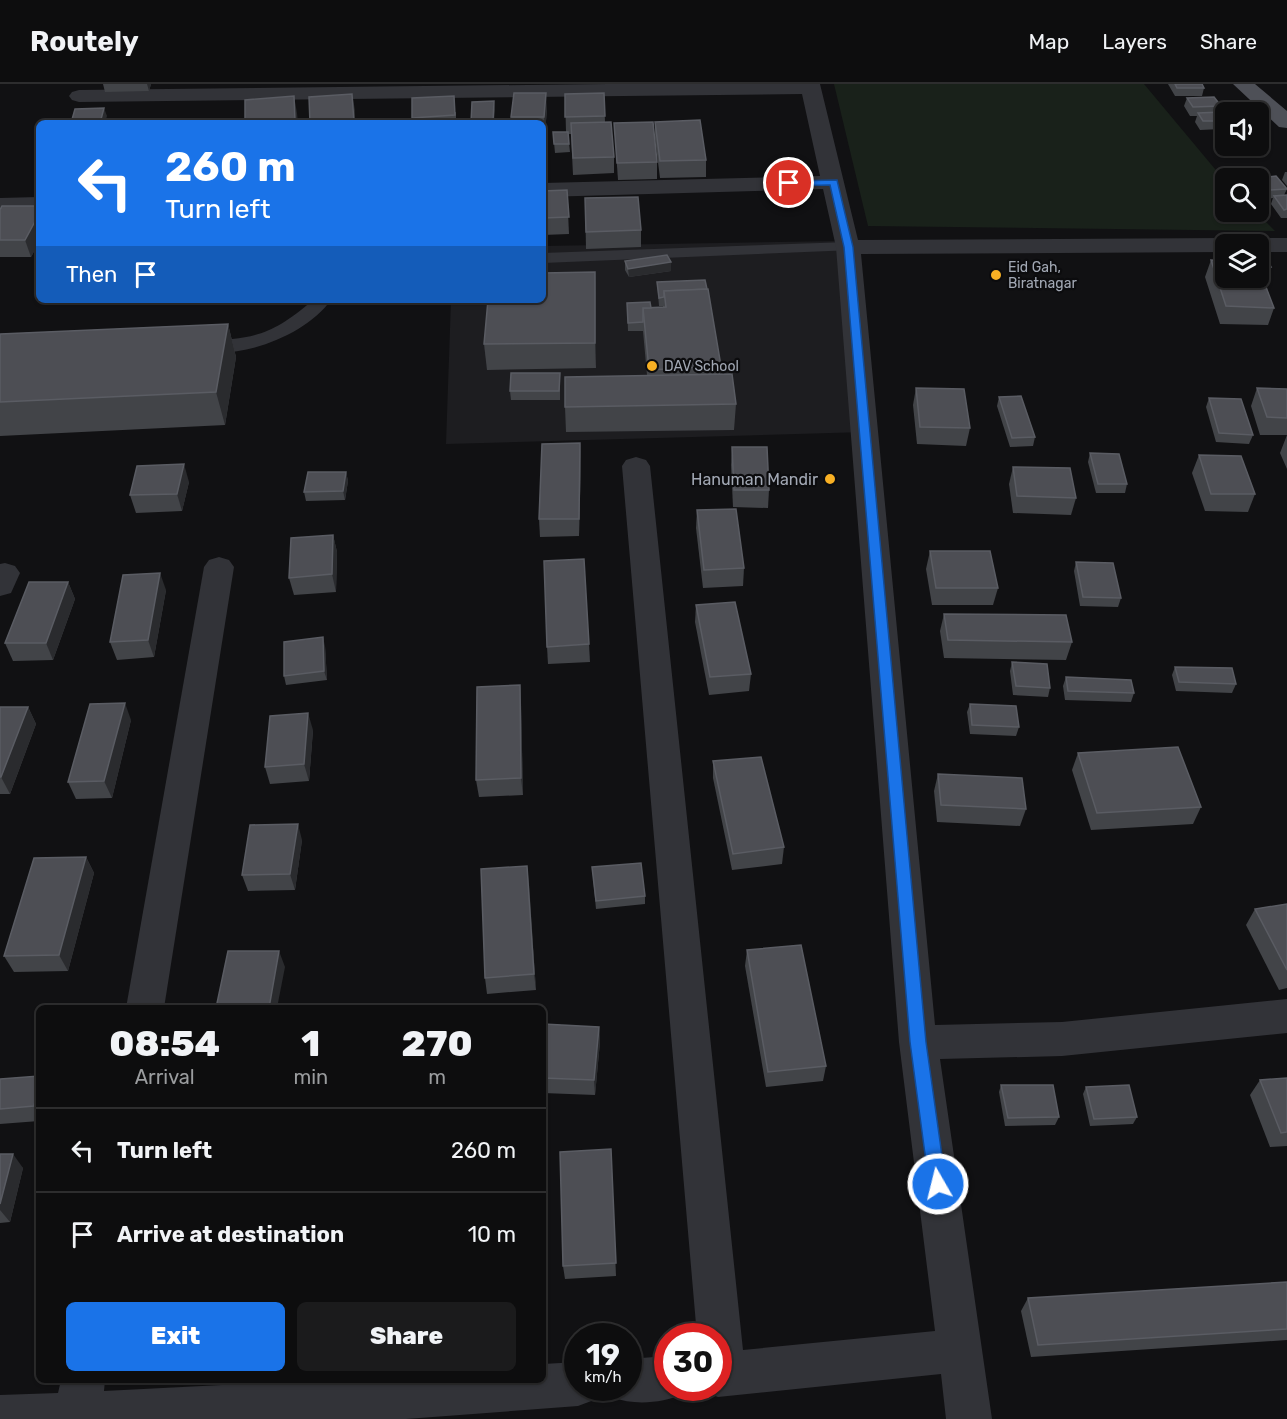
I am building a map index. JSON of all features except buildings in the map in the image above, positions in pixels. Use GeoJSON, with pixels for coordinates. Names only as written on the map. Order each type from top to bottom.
{"type":"FeatureCollection","features":[{"type":"Feature","properties":{"kind":"main road"},"geometry":{"type":"LineString","coordinates":[[1243,84],[1287,122]]}},
{"type":"Feature","properties":{"kind":"street"},"geometry":{"type":"LineString","coordinates":[[79,96],[810,86],[848,247],[918,1042],[969,1419]]}},
{"type":"Feature","properties":{"kind":"street"},"geometry":{"type":"LineString","coordinates":[[546,190],[834,182]]}},
{"type":"Feature","properties":{"kind":"street"},"geometry":{"type":"LineString","coordinates":[[0,205],[36,204]]}},
{"type":"Feature","properties":{"kind":"street"},"geometry":{"type":"LineString","coordinates":[[848,247],[1215,245]]}},
{"type":"Feature","properties":{"kind":"street"},"geometry":{"type":"LineString","coordinates":[[1269,245],[1287,245]]}},
{"type":"Feature","properties":{"kind":"street"},"geometry":{"type":"LineString","coordinates":[[636,466],[716,1323]]}},
{"type":"Feature","properties":{"kind":"street"},"geometry":{"type":"LineString","coordinates":[[146,1005],[219,567]]}},
{"type":"Feature","properties":{"kind":"street"},"geometry":{"type":"LineString","coordinates":[[918,1042],[1062,1039],[1287,1016]]}},
{"type":"Feature","properties":{"kind":"street"},"geometry":{"type":"LineString","coordinates":[[732,1373],[961,1350]]}},
{"type":"Feature","properties":{"kind":"street"},"geometry":{"type":"LineString","coordinates":[[0,1418],[80,1397],[274,1412],[564,1385]]}},
{"type":"Feature","properties":{"kind":"lane"},"geometry":{"type":"LineString","coordinates":[[546,258],[848,247]]}},
{"type":"Feature","properties":{"kind":"lane"},"geometry":{"type":"LineString","coordinates":[[187,347],[245,345],[264,341],[287,330],[319,303]]}},
{"type":"Feature","properties":{"kind":"shaded area"},"geometry":{"type":"Polygon","coordinates":[[[834,84],[1144,84],[1215,169],[1215,222],[1266,222],[1275,231],[868,226],[834,84]]]}},
{"type":"Feature","properties":{"kind":"shaded area","name":"DAV School"},"geometry":{"type":"Polygon","coordinates":[[[840,241],[865,432],[446,444],[451,303],[546,303],[546,246],[840,241]]]}},
{"type":"Feature","properties":{"kind":"place","name":"Eid Gah, Biratnagar"},"geometry":{"type":"Point","coordinates":[996,275]}},
{"type":"Feature","properties":{"kind":"place","name":"DAV School"},"geometry":{"type":"Point","coordinates":[652,366]}},
{"type":"Feature","properties":{"kind":"place","name":"Hanuman Mandir"},"geometry":{"type":"Point","coordinates":[830,479]}},
{"type":"Feature","properties":{"kind":"route"},"geometry":{"type":"LineString","coordinates":[[789,183],[834,182],[848,247],[918,1042],[938,1184]]}}]}
